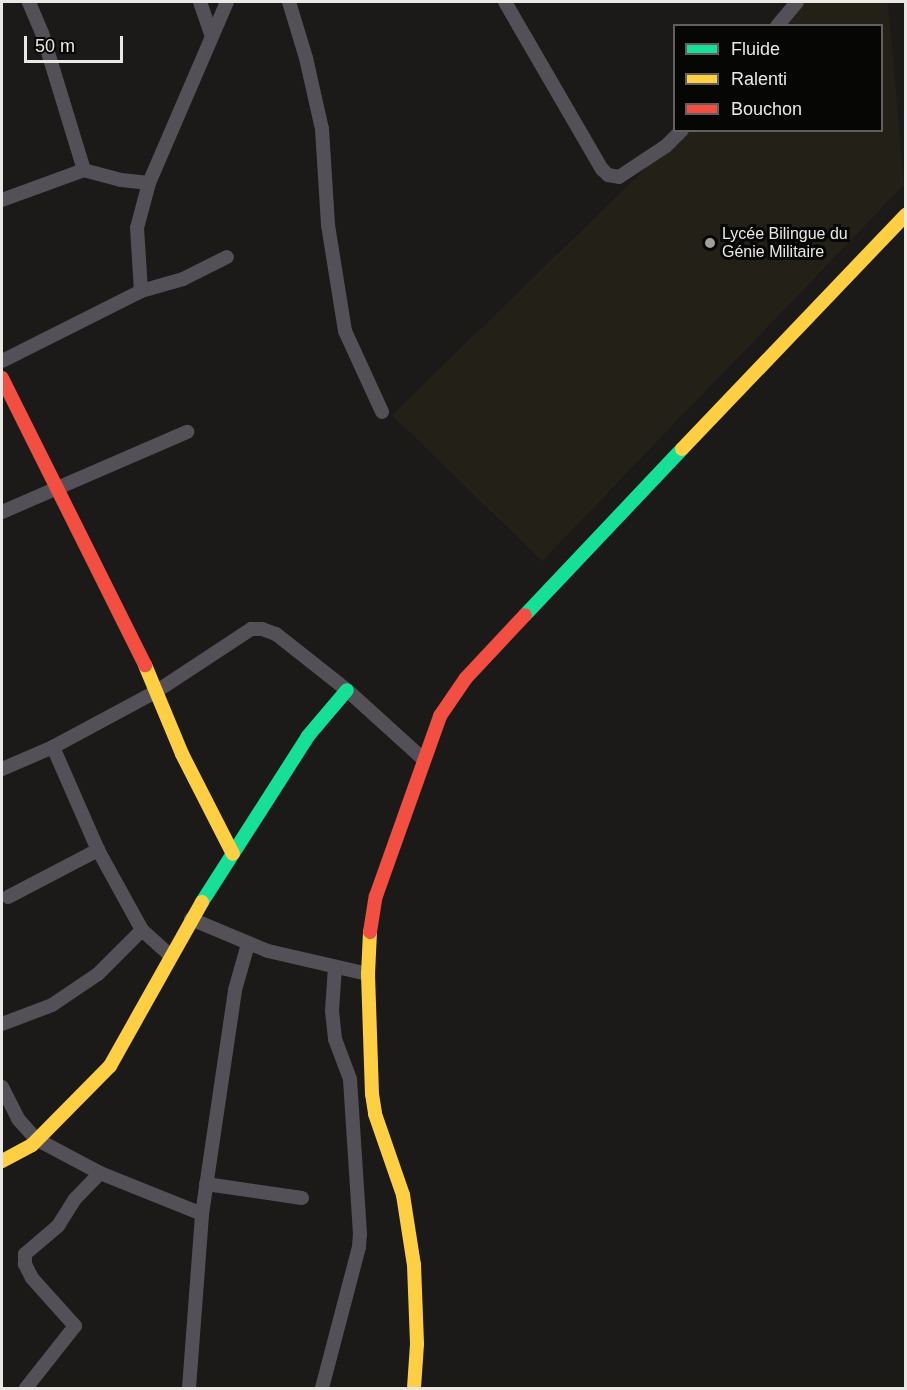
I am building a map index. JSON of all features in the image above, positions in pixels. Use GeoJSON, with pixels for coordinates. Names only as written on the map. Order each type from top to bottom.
{"type":"FeatureCollection","features":[{"type":"Feature","properties":{"kind":"main road"},"geometry":{"type":"LineString","coordinates":[[414,1389],[417,1344],[414,1265],[403,1195],[375,1114],[372,1094],[368,974],[370,922],[376,896],[440,716],[466,678],[906,215]]}},
{"type":"Feature","properties":{"kind":"main road"},"geometry":{"type":"LineString","coordinates":[[2,378],[31,431],[56,488],[140,650],[182,754],[233,854]]}},
{"type":"Feature","properties":{"kind":"main road"},"geometry":{"type":"LineString","coordinates":[[2,1161],[28,1148],[110,1066],[191,919],[308,736],[347,690]]}},
{"type":"Feature","properties":{"kind":"street"},"geometry":{"type":"LineString","coordinates":[[29,2],[42,33],[84,170]]}},
{"type":"Feature","properties":{"kind":"street"},"geometry":{"type":"LineString","coordinates":[[200,2],[212,34]]}},
{"type":"Feature","properties":{"kind":"street"},"geometry":{"type":"LineString","coordinates":[[141,291],[137,228],[149,183],[227,2]]}},
{"type":"Feature","properties":{"kind":"street"},"geometry":{"type":"LineString","coordinates":[[289,2],[306,58],[322,129],[328,225],[345,332],[382,412]]}},
{"type":"Feature","properties":{"kind":"street"},"geometry":{"type":"LineString","coordinates":[[505,2],[608,176],[619,177],[666,146],[680,132]]}},
{"type":"Feature","properties":{"kind":"street"},"geometry":{"type":"LineString","coordinates":[[779,24],[797,2]]}},
{"type":"Feature","properties":{"kind":"street"},"geometry":{"type":"LineString","coordinates":[[2,200],[84,170],[121,180],[149,183]]}},
{"type":"Feature","properties":{"kind":"street"},"geometry":{"type":"LineString","coordinates":[[2,361],[141,291],[183,279],[228,257]]}},
{"type":"Feature","properties":{"kind":"street"},"geometry":{"type":"LineString","coordinates":[[2,512],[187,432]]}},
{"type":"Feature","properties":{"kind":"street"},"geometry":{"type":"LineString","coordinates":[[2,769],[53,747],[157,691],[251,629],[262,629],[276,634],[347,690],[423,759]]}},
{"type":"Feature","properties":{"kind":"street"},"geometry":{"type":"LineString","coordinates":[[53,747],[98,850],[142,930],[171,956]]}},
{"type":"Feature","properties":{"kind":"street"},"geometry":{"type":"LineString","coordinates":[[8,897],[98,850]]}},
{"type":"Feature","properties":{"kind":"street"},"geometry":{"type":"LineString","coordinates":[[191,919],[248,944],[368,974]]}},
{"type":"Feature","properties":{"kind":"street"},"geometry":{"type":"LineString","coordinates":[[2,1024],[52,1005],[98,974],[142,930]]}},
{"type":"Feature","properties":{"kind":"street"},"geometry":{"type":"LineString","coordinates":[[189,1389],[202,1214],[235,990],[248,944]]}},
{"type":"Feature","properties":{"kind":"street"},"geometry":{"type":"LineString","coordinates":[[322,1389],[359,1247],[360,1234],[350,1079],[335,1039],[332,1011],[335,967]]}},
{"type":"Feature","properties":{"kind":"street"},"geometry":{"type":"LineString","coordinates":[[2,1087],[18,1119],[36,1139],[100,1173],[202,1214]]}},
{"type":"Feature","properties":{"kind":"street"},"geometry":{"type":"LineString","coordinates":[[26,1389],[75,1326],[32,1278],[25,1264],[25,1254],[58,1226],[75,1199],[100,1173]]}},
{"type":"Feature","properties":{"kind":"street"},"geometry":{"type":"LineString","coordinates":[[206,1184],[302,1198]]}},
{"type":"Feature","properties":{"kind":"shaded area","name":"Lycée Bilingue du Génie Militaire"},"geometry":{"type":"Polygon","coordinates":[[[806,2],[888,2],[904,185],[542,561],[392,415],[683,132],[883,132],[883,24],[784,24],[806,2]]]}},
{"type":"Feature","properties":{"kind":"traffic: fast"},"geometry":{"type":"LineString","coordinates":[[525,615],[682,449]]}},
{"type":"Feature","properties":{"kind":"traffic: fast"},"geometry":{"type":"LineString","coordinates":[[202,902],[308,736],[347,690]]}},
{"type":"Feature","properties":{"kind":"traffic: slow"},"geometry":{"type":"LineString","coordinates":[[682,449],[906,215]]}},
{"type":"Feature","properties":{"kind":"traffic: slow"},"geometry":{"type":"LineString","coordinates":[[145,665],[182,754],[233,854]]}},
{"type":"Feature","properties":{"kind":"traffic: slow"},"geometry":{"type":"LineString","coordinates":[[2,1161],[32,1145],[110,1066],[202,902]]}},
{"type":"Feature","properties":{"kind":"traffic: slow"},"geometry":{"type":"LineString","coordinates":[[370,932],[368,974],[372,1094],[375,1114],[403,1195],[414,1265],[417,1344],[414,1388]]}},
{"type":"Feature","properties":{"kind":"traffic: jam"},"geometry":{"type":"LineString","coordinates":[[2,378],[145,665]]}},
{"type":"Feature","properties":{"kind":"traffic: jam"},"geometry":{"type":"LineString","coordinates":[[370,932],[376,896],[440,716],[466,678],[525,615]]}},
{"type":"Feature","properties":{"kind":"place","name":"Lycée Bilingue du Génie Militaire"},"geometry":{"type":"Point","coordinates":[710,243]}}]}
